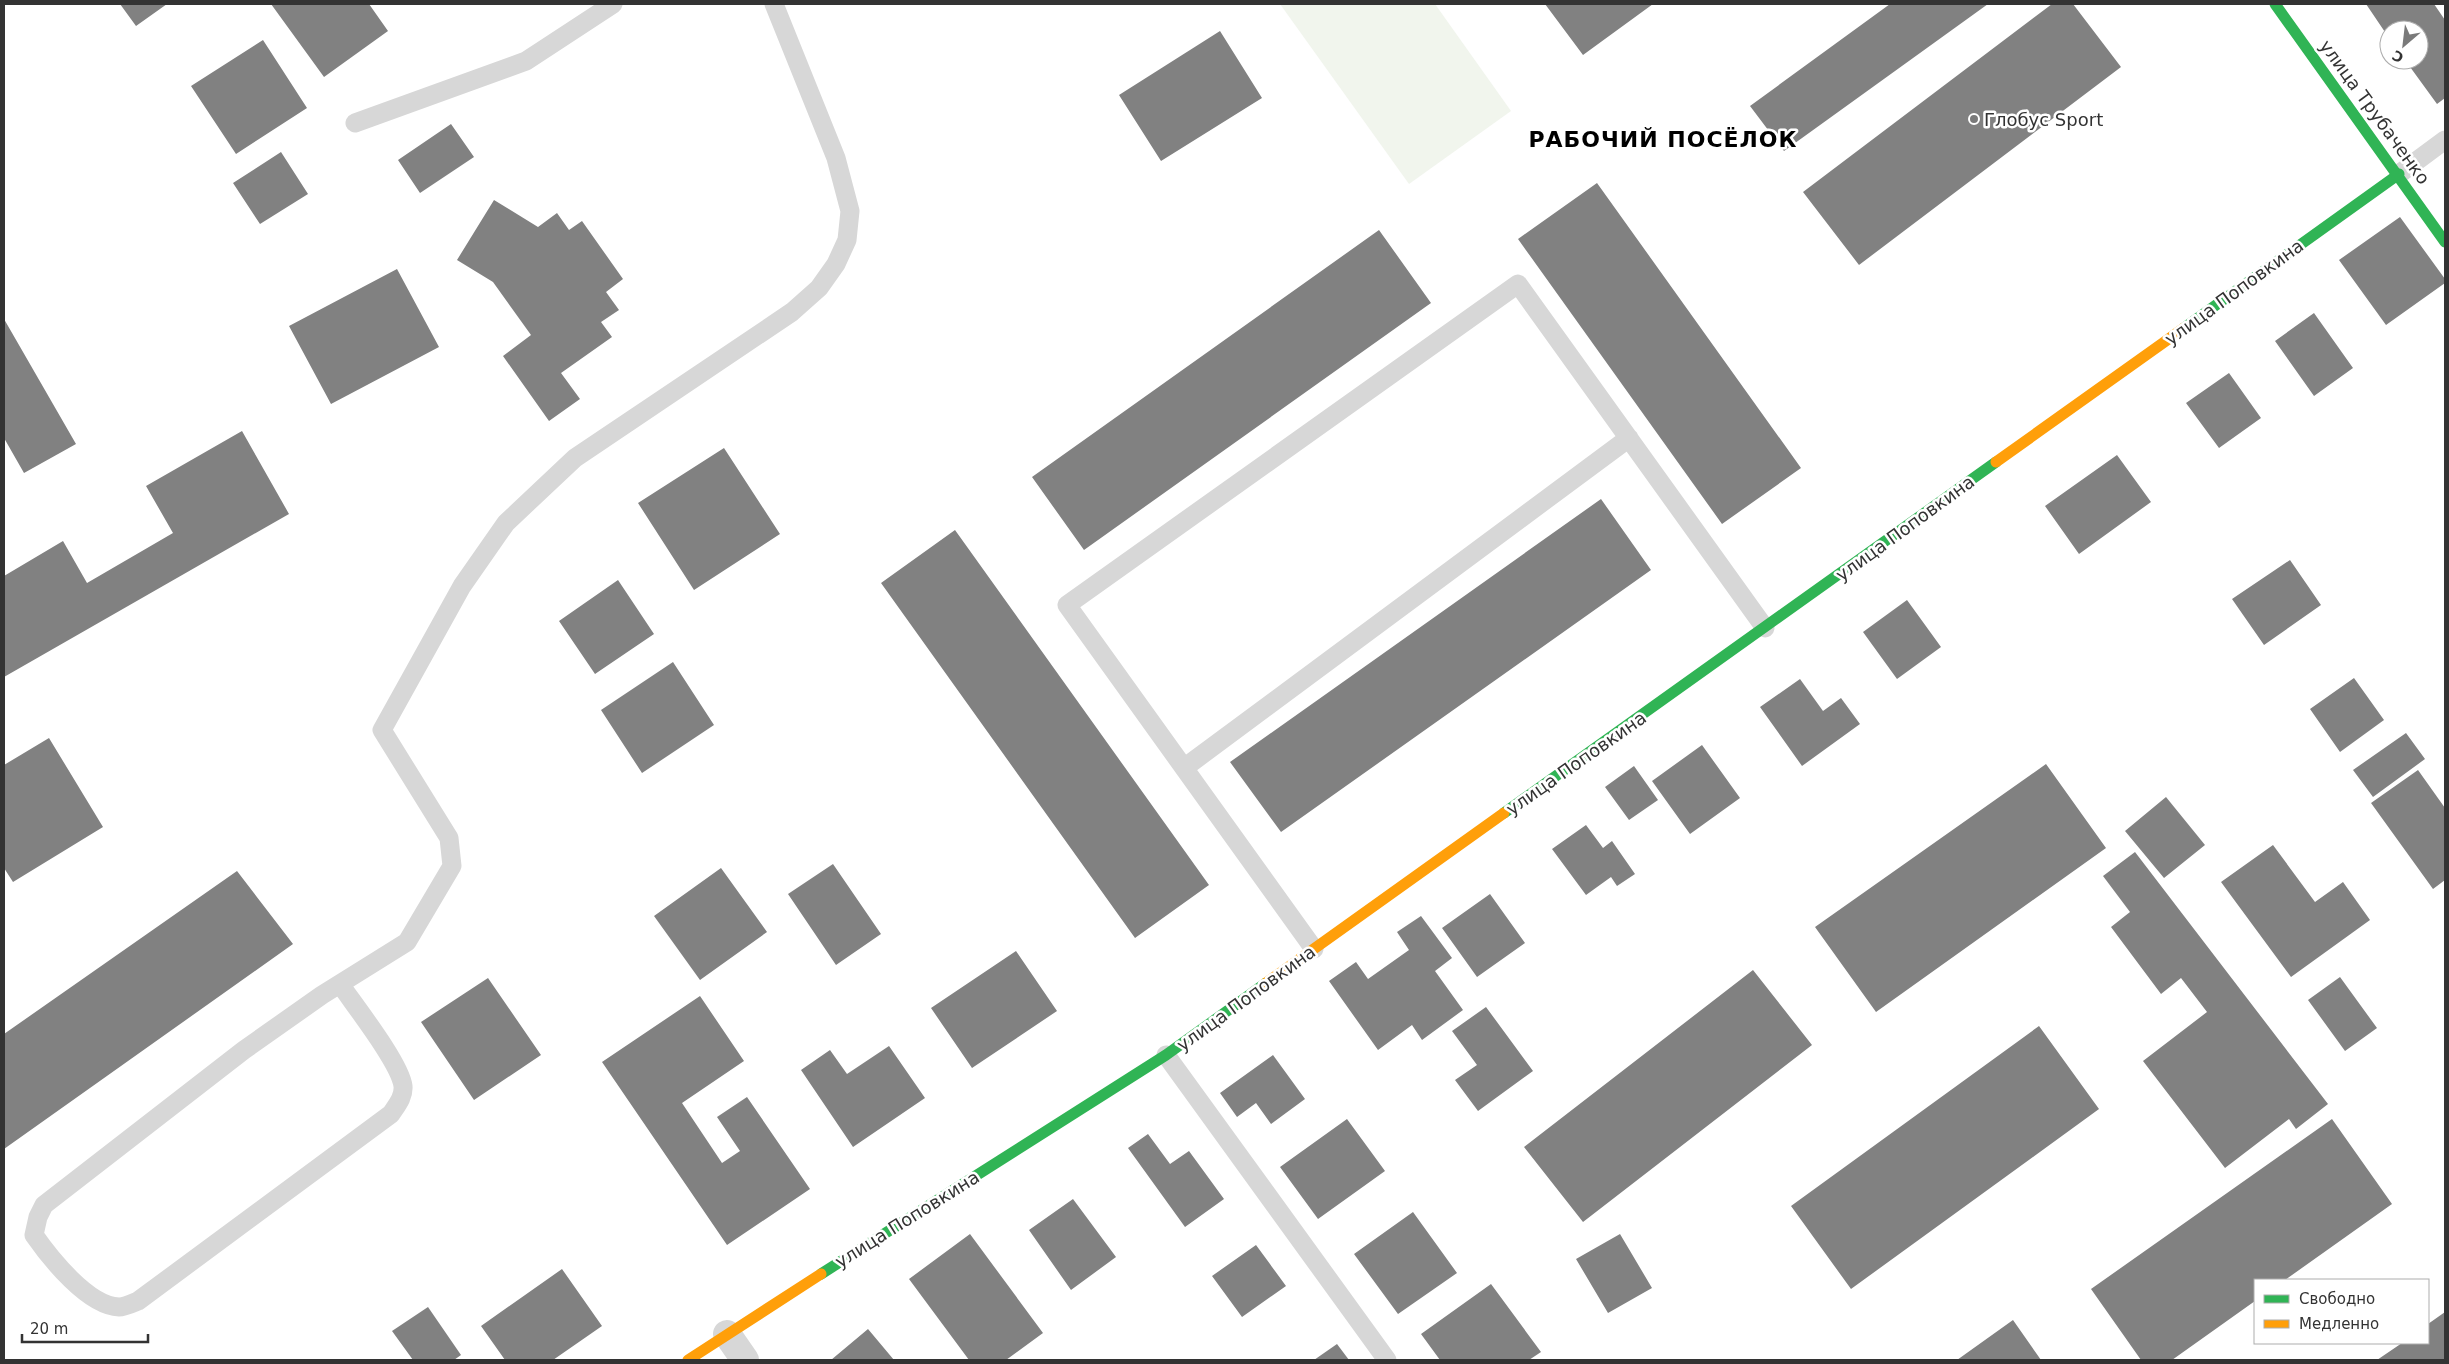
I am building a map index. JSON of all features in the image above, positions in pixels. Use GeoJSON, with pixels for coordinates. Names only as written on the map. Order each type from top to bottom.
{"type":"FeatureCollection","features":[{"type":"Feature","properties":{"kind":"street","name":"улица Трубаченко"},"geometry":{"type":"LineString","coordinates":[[2275,4],[2399,174],[2445,242]]}},
{"type":"Feature","properties":{"kind":"street","name":"улица Поповкина"},"geometry":{"type":"LineString","coordinates":[[688,1360],[1166,1055],[2399,174]]}},
{"type":"Feature","properties":{"kind":"street"},"geometry":{"type":"LineString","coordinates":[[727,1334],[745,1360]]}},
{"type":"Feature","properties":{"kind":"lane"},"geometry":{"type":"LineString","coordinates":[[355,123],[526,61],[613,4]]}},
{"type":"Feature","properties":{"kind":"lane"},"geometry":{"type":"LineString","coordinates":[[340,984],[396,1067],[403,1086],[401,1100],[392,1114],[138,1301],[120,1307],[103,1302],[85,1291],[46,1253],[34,1235],[38,1217],[44,1205],[244,1050],[340,984],[407,942],[452,866],[449,838],[382,730],[462,586],[506,523],[575,458],[792,312],[819,288],[836,264],[847,240],[850,210],[836,158],[774,4]]}},
{"type":"Feature","properties":{"kind":"lane","name":"улица Поповкина"},"geometry":{"type":"LineString","coordinates":[[2399,174],[2445,140]]}},
{"type":"Feature","properties":{"kind":"lane"},"geometry":{"type":"LineString","coordinates":[[1314,949],[1067,605],[1518,284],[1765,628]]}},
{"type":"Feature","properties":{"kind":"lane"},"geometry":{"type":"LineString","coordinates":[[1184,768],[1629,438]]}},
{"type":"Feature","properties":{"kind":"lane"},"geometry":{"type":"LineString","coordinates":[[1166,1055],[1387,1360]]}},
{"type":"Feature","properties":{"kind":"shaded area"},"geometry":{"type":"Polygon","coordinates":[[[1280,4],[1435,4],[1511,111],[1409,184],[1280,4]]]}},
{"type":"Feature","properties":{"kind":"building"},"geometry":{"type":"Polygon","coordinates":[[[120,4],[167,4],[136,26],[120,4]]]}},
{"type":"Feature","properties":{"kind":"building"},"geometry":{"type":"Polygon","coordinates":[[[271,4],[369,4],[388,31],[324,77],[271,4]]]}},
{"type":"Feature","properties":{"kind":"building"},"geometry":{"type":"Polygon","coordinates":[[[1545,4],[1653,4],[1583,55],[1545,4]]]}},
{"type":"Feature","properties":{"kind":"building"},"geometry":{"type":"Polygon","coordinates":[[[1890,4],[1988,4],[1784,151],[1750,106],[1890,4]]]}},
{"type":"Feature","properties":{"kind":"building"},"geometry":{"type":"Polygon","coordinates":[[[2052,4],[2073,4],[2121,67],[1859,265],[1803,192],[2052,4]]]}},
{"type":"Feature","properties":{"kind":"building"},"geometry":{"type":"Polygon","coordinates":[[[2366,4],[2434,4],[2445,20],[2445,98],[2437,104],[2412,70],[2429,70],[2429,20],[2379,20],[2379,23],[2366,4]]]}},
{"type":"Feature","properties":{"kind":"building"},"geometry":{"type":"Polygon","coordinates":[[[1220,31],[1262,98],[1161,161],[1119,95],[1220,31]]]}},
{"type":"Feature","properties":{"kind":"building"},"geometry":{"type":"Polygon","coordinates":[[[263,40],[307,108],[236,154],[191,86],[263,40]]]}},
{"type":"Feature","properties":{"kind":"building"},"geometry":{"type":"Polygon","coordinates":[[[451,124],[474,157],[420,193],[398,160],[451,124]]]}},
{"type":"Feature","properties":{"kind":"building"},"geometry":{"type":"Polygon","coordinates":[[[281,152],[308,194],[260,224],[233,183],[281,152]]]}},
{"type":"Feature","properties":{"kind":"building"},"geometry":{"type":"Polygon","coordinates":[[[1597,183],[1801,468],[1722,524],[1518,239],[1597,183]]]}},
{"type":"Feature","properties":{"kind":"building"},"geometry":{"type":"Polygon","coordinates":[[[494,200],[538,227],[557,213],[569,230],[582,221],[623,279],[606,292],[619,310],[601,322],[612,337],[561,373],[580,399],[549,421],[503,356],[531,335],[493,282],[457,260],[494,200]]]}},
{"type":"Feature","properties":{"kind":"building"},"geometry":{"type":"Polygon","coordinates":[[[2400,217],[2445,279],[2445,283],[2386,325],[2339,260],[2400,217]]]}},
{"type":"Feature","properties":{"kind":"building"},"geometry":{"type":"Polygon","coordinates":[[[1379,230],[1431,303],[1084,550],[1032,477],[1379,230]]]}},
{"type":"Feature","properties":{"kind":"building"},"geometry":{"type":"Polygon","coordinates":[[[397,269],[439,347],[331,404],[289,326],[397,269]]]}},
{"type":"Feature","properties":{"kind":"building"},"geometry":{"type":"Polygon","coordinates":[[[2314,313],[2353,368],[2314,396],[2275,341],[2314,313]]]}},
{"type":"Feature","properties":{"kind":"building"},"geometry":{"type":"Polygon","coordinates":[[[4,319],[76,444],[24,473],[4,438],[4,319]]]}},
{"type":"Feature","properties":{"kind":"building"},"geometry":{"type":"Polygon","coordinates":[[[2229,373],[2261,418],[2219,448],[2186,403],[2229,373]]]}},
{"type":"Feature","properties":{"kind":"building"},"geometry":{"type":"Polygon","coordinates":[[[242,431],[289,514],[4,677],[4,576],[63,541],[87,583],[173,533],[146,486],[242,431]]]}},
{"type":"Feature","properties":{"kind":"building"},"geometry":{"type":"Polygon","coordinates":[[[724,448],[780,534],[694,590],[638,503],[724,448]]]}},
{"type":"Feature","properties":{"kind":"building"},"geometry":{"type":"Polygon","coordinates":[[[2117,455],[2151,502],[2079,554],[2045,506],[2117,455]]]}},
{"type":"Feature","properties":{"kind":"building"},"geometry":{"type":"Polygon","coordinates":[[[1601,499],[1651,570],[1281,832],[1230,762],[1601,499]]]}},
{"type":"Feature","properties":{"kind":"building"},"geometry":{"type":"Polygon","coordinates":[[[955,530],[1209,885],[1135,938],[881,583],[955,530]]]}},
{"type":"Feature","properties":{"kind":"building"},"geometry":{"type":"Polygon","coordinates":[[[2290,560],[2321,605],[2264,645],[2232,599],[2290,560]]]}},
{"type":"Feature","properties":{"kind":"building"},"geometry":{"type":"Polygon","coordinates":[[[618,580],[654,634],[595,674],[559,621],[618,580]]]}},
{"type":"Feature","properties":{"kind":"building"},"geometry":{"type":"Polygon","coordinates":[[[1907,600],[1941,647],[1897,679],[1863,632],[1907,600]]]}},
{"type":"Feature","properties":{"kind":"building"},"geometry":{"type":"Polygon","coordinates":[[[673,662],[714,725],[642,773],[601,710],[673,662]]]}},
{"type":"Feature","properties":{"kind":"building"},"geometry":{"type":"Polygon","coordinates":[[[2354,678],[2384,720],[2340,752],[2310,709],[2354,678]]]}},
{"type":"Feature","properties":{"kind":"building"},"geometry":{"type":"Polygon","coordinates":[[[1800,679],[1823,711],[1841,698],[1860,724],[1802,766],[1760,707],[1800,679]]]}},
{"type":"Feature","properties":{"kind":"building"},"geometry":{"type":"Polygon","coordinates":[[[2406,733],[2425,759],[2373,797],[2353,770],[2406,733]]]}},
{"type":"Feature","properties":{"kind":"building"},"geometry":{"type":"Polygon","coordinates":[[[49,738],[103,827],[13,882],[4,868],[4,765],[49,738]]]}},
{"type":"Feature","properties":{"kind":"building"},"geometry":{"type":"Polygon","coordinates":[[[1702,745],[1740,798],[1690,834],[1652,781],[1702,745]]]}},
{"type":"Feature","properties":{"kind":"building"},"geometry":{"type":"Polygon","coordinates":[[[2046,764],[2106,848],[1876,1012],[1815,927],[2046,764]]]}},
{"type":"Feature","properties":{"kind":"building"},"geometry":{"type":"Polygon","coordinates":[[[1634,766],[1658,800],[1629,820],[1605,787],[1634,766]]]}},
{"type":"Feature","properties":{"kind":"building"},"geometry":{"type":"Polygon","coordinates":[[[2418,770],[2445,808],[2445,880],[2433,889],[2371,803],[2418,770]]]}},
{"type":"Feature","properties":{"kind":"building"},"geometry":{"type":"Polygon","coordinates":[[[2166,797],[2205,845],[2164,878],[2125,831],[2166,797]]]}},
{"type":"Feature","properties":{"kind":"building"},"geometry":{"type":"Polygon","coordinates":[[[1586,825],[1603,848],[1612,841],[1635,874],[1617,886],[1611,877],[1586,895],[1552,849],[1586,825]]]}},
{"type":"Feature","properties":{"kind":"building"},"geometry":{"type":"Polygon","coordinates":[[[2273,845],[2315,902],[2343,882],[2370,920],[2291,977],[2221,882],[2273,845]]]}},
{"type":"Feature","properties":{"kind":"building"},"geometry":{"type":"Polygon","coordinates":[[[2135,852],[2328,1104],[2296,1129],[2289,1119],[2225,1168],[2143,1061],[2207,1012],[2181,978],[2161,994],[2111,927],[2130,912],[2103,876],[2135,852]]]}},
{"type":"Feature","properties":{"kind":"building"},"geometry":{"type":"Polygon","coordinates":[[[833,864],[881,934],[836,965],[788,894],[833,864]]]}},
{"type":"Feature","properties":{"kind":"building"},"geometry":{"type":"Polygon","coordinates":[[[721,868],[767,932],[700,980],[654,916],[721,868]]]}},
{"type":"Feature","properties":{"kind":"building"},"geometry":{"type":"Polygon","coordinates":[[[237,871],[293,944],[4,1149],[4,1034],[237,871]]]}},
{"type":"Feature","properties":{"kind":"building"},"geometry":{"type":"Polygon","coordinates":[[[1490,894],[1525,943],[1477,977],[1442,928],[1490,894]]]}},
{"type":"Feature","properties":{"kind":"building"},"geometry":{"type":"Polygon","coordinates":[[[1421,916],[1452,958],[1435,971],[1463,1010],[1422,1040],[1412,1025],[1378,1050],[1329,981],[1356,962],[1368,979],[1409,950],[1397,932],[1421,916]]]}},
{"type":"Feature","properties":{"kind":"building"},"geometry":{"type":"Polygon","coordinates":[[[1016,951],[1057,1011],[972,1068],[931,1008],[1016,951]]]}},
{"type":"Feature","properties":{"kind":"building"},"geometry":{"type":"Polygon","coordinates":[[[1753,970],[1812,1045],[1583,1222],[1524,1147],[1753,970]]]}},
{"type":"Feature","properties":{"kind":"building"},"geometry":{"type":"Polygon","coordinates":[[[2340,977],[2377,1028],[2345,1051],[2308,1000],[2340,977]]]}},
{"type":"Feature","properties":{"kind":"building"},"geometry":{"type":"Polygon","coordinates":[[[488,978],[541,1055],[474,1100],[421,1022],[488,978]]]}},
{"type":"Feature","properties":{"kind":"building"},"geometry":{"type":"Polygon","coordinates":[[[700,996],[744,1061],[682,1103],[722,1163],[740,1151],[717,1117],[747,1097],[810,1189],[727,1245],[602,1062],[700,996]]]}},
{"type":"Feature","properties":{"kind":"building"},"geometry":{"type":"Polygon","coordinates":[[[1486,1007],[1533,1071],[1478,1111],[1455,1080],[1477,1065],[1452,1031],[1486,1007]]]}},
{"type":"Feature","properties":{"kind":"building"},"geometry":{"type":"Polygon","coordinates":[[[2039,1026],[2099,1109],[1851,1289],[1791,1206],[2039,1026]]]}},
{"type":"Feature","properties":{"kind":"building"},"geometry":{"type":"Polygon","coordinates":[[[889,1046],[925,1098],[853,1147],[801,1070],[830,1050],[847,1074],[889,1046]]]}},
{"type":"Feature","properties":{"kind":"building"},"geometry":{"type":"Polygon","coordinates":[[[1273,1055],[1305,1099],[1271,1124],[1256,1103],[1237,1117],[1220,1093],[1273,1055]]]}},
{"type":"Feature","properties":{"kind":"building"},"geometry":{"type":"Polygon","coordinates":[[[1347,1119],[1385,1171],[1318,1219],[1280,1167],[1347,1119]]]}},
{"type":"Feature","properties":{"kind":"building"},"geometry":{"type":"Polygon","coordinates":[[[2332,1119],[2392,1204],[2286,1279],[2254,1279],[2254,1302],[2172,1360],[2141,1360],[2091,1289],[2332,1119]]]}},
{"type":"Feature","properties":{"kind":"building"},"geometry":{"type":"Polygon","coordinates":[[[1148,1134],[1170,1164],[1189,1151],[1224,1199],[1185,1227],[1128,1148],[1148,1134]]]}},
{"type":"Feature","properties":{"kind":"building"},"geometry":{"type":"Polygon","coordinates":[[[1073,1199],[1116,1257],[1071,1290],[1029,1230],[1073,1199]]]}},
{"type":"Feature","properties":{"kind":"building"},"geometry":{"type":"Polygon","coordinates":[[[1413,1212],[1457,1273],[1398,1314],[1354,1254],[1413,1212]]]}},
{"type":"Feature","properties":{"kind":"building"},"geometry":{"type":"Polygon","coordinates":[[[970,1234],[1043,1333],[1006,1360],[969,1360],[909,1279],[970,1234]]]}},
{"type":"Feature","properties":{"kind":"building"},"geometry":{"type":"Polygon","coordinates":[[[1620,1234],[1652,1288],[1608,1313],[1576,1259],[1620,1234]]]}},
{"type":"Feature","properties":{"kind":"building"},"geometry":{"type":"Polygon","coordinates":[[[1256,1245],[1286,1286],[1242,1317],[1212,1276],[1256,1245]]]}},
{"type":"Feature","properties":{"kind":"building"},"geometry":{"type":"Polygon","coordinates":[[[562,1269],[602,1326],[553,1360],[505,1360],[481,1326],[562,1269]]]}},
{"type":"Feature","properties":{"kind":"building"},"geometry":{"type":"Polygon","coordinates":[[[1491,1284],[1541,1352],[1529,1360],[1440,1360],[1421,1334],[1491,1284]]]}},
{"type":"Feature","properties":{"kind":"building"},"geometry":{"type":"Polygon","coordinates":[[[428,1307],[461,1355],[454,1360],[413,1360],[392,1331],[428,1307]]]}},
{"type":"Feature","properties":{"kind":"building"},"geometry":{"type":"Polygon","coordinates":[[[2445,1312],[2445,1360],[2377,1360],[2401,1344],[2429,1344],[2429,1323],[2445,1312]]]}},
{"type":"Feature","properties":{"kind":"building"},"geometry":{"type":"Polygon","coordinates":[[[2013,1320],[2041,1360],[1957,1360],[2013,1320]]]}},
{"type":"Feature","properties":{"kind":"building"},"geometry":{"type":"Polygon","coordinates":[[[868,1329],[894,1360],[831,1360],[868,1329]]]}},
{"type":"Feature","properties":{"kind":"building"},"geometry":{"type":"Polygon","coordinates":[[[1337,1344],[1349,1360],[1314,1360],[1337,1344]]]}},
{"type":"Feature","properties":{"kind":"traffic: fast"},"geometry":{"type":"LineString","coordinates":[[2275,4],[2445,242]]}},
{"type":"Feature","properties":{"kind":"traffic: fast"},"geometry":{"type":"LineString","coordinates":[[2184,328],[2399,174]]}},
{"type":"Feature","properties":{"kind":"traffic: fast"},"geometry":{"type":"LineString","coordinates":[[1504,813],[1996,462]]}},
{"type":"Feature","properties":{"kind":"traffic: fast"},"geometry":{"type":"LineString","coordinates":[[821,1274],[1166,1055],[1266,983]]}},
{"type":"Feature","properties":{"kind":"traffic: slow"},"geometry":{"type":"LineString","coordinates":[[1996,462],[2184,328]]}},
{"type":"Feature","properties":{"kind":"traffic: slow"},"geometry":{"type":"LineString","coordinates":[[1266,983],[1504,813]]}},
{"type":"Feature","properties":{"kind":"traffic: slow"},"geometry":{"type":"LineString","coordinates":[[688,1360],[821,1274]]}},
{"type":"Feature","properties":{"kind":"place","name":"Глобус Sport"},"geometry":{"type":"Point","coordinates":[1974,119]}},
{"type":"Feature","properties":{"kind":"district","name":"РАБОЧИЙ ПОСЁЛОК"},"geometry":{"type":"Point","coordinates":[1663,139]}}]}
